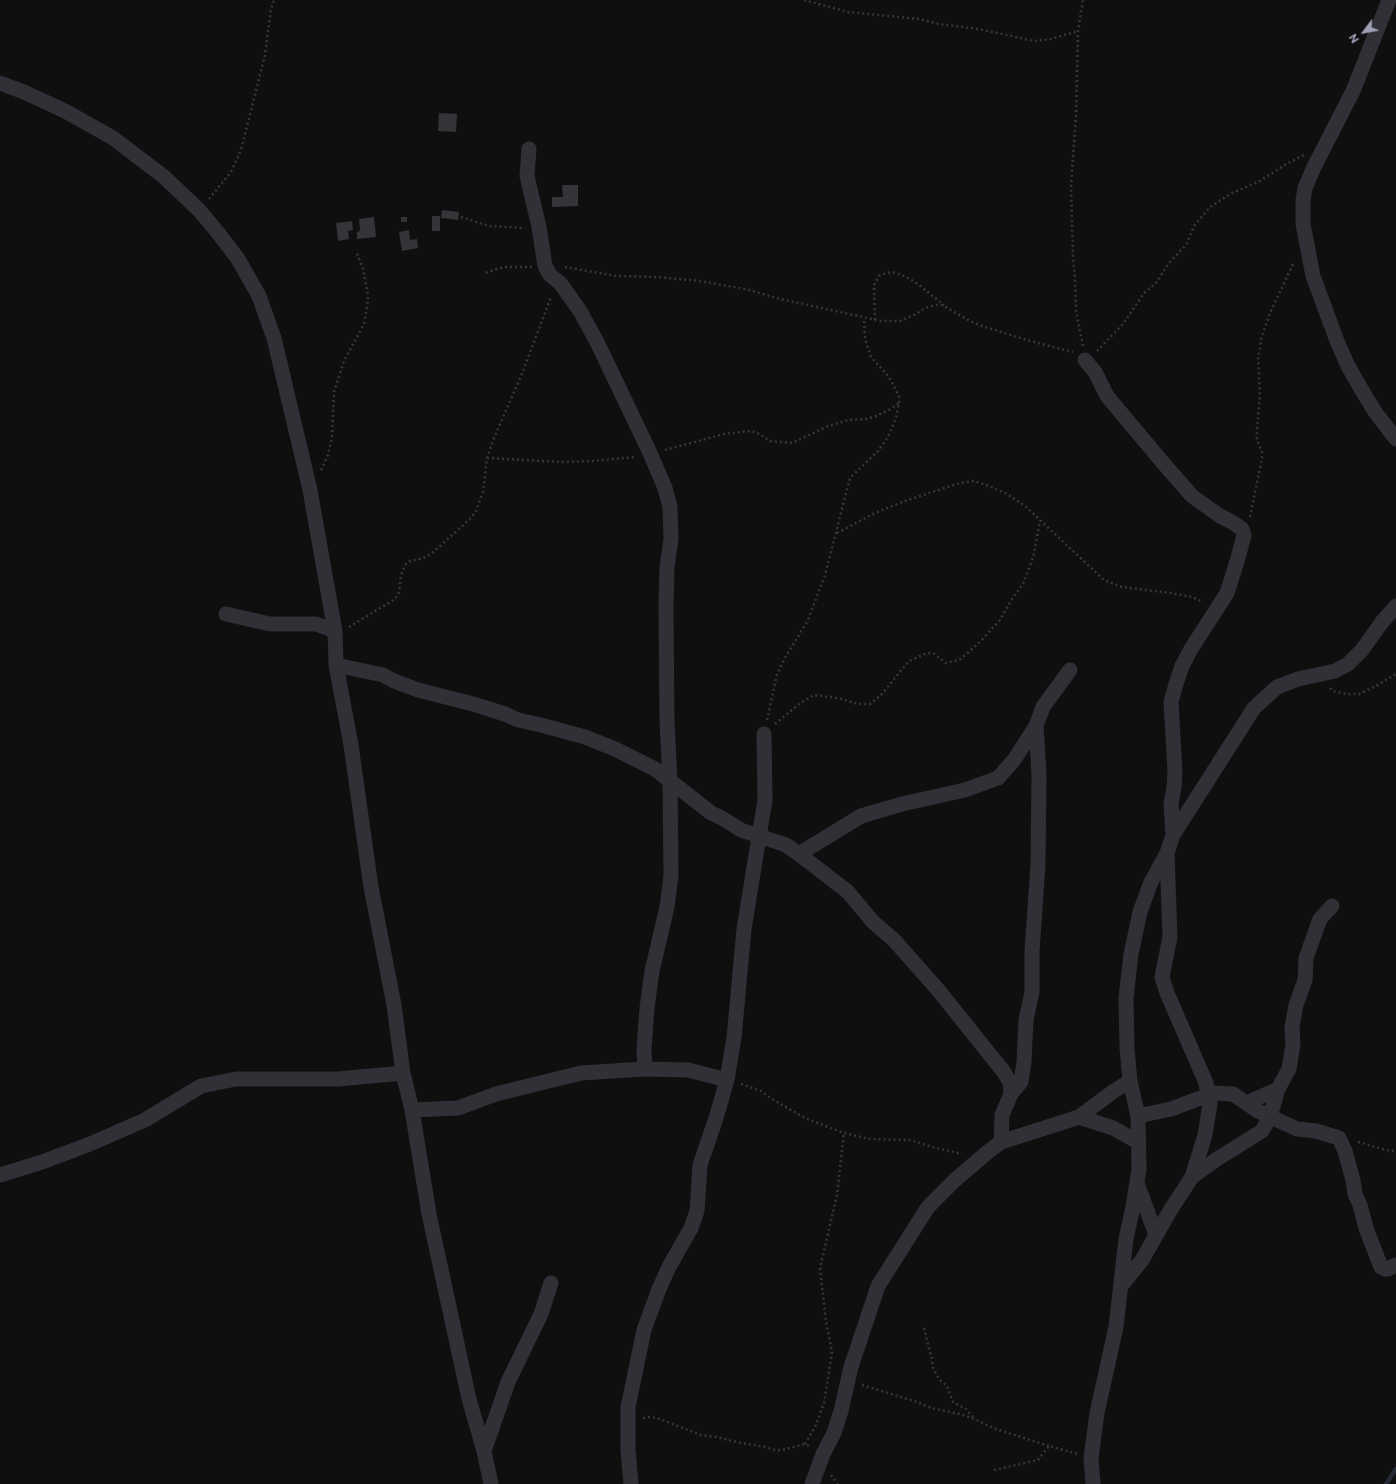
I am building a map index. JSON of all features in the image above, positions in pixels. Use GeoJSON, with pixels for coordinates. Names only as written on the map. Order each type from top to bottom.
{"type":"FeatureCollection","features":[{"type":"Feature","properties":{"kind":"street"},"geometry":{"type":"LineString","coordinates":[[1389,0],[1353,91],[1324,146],[1305,188],[1303,200],[1303,224],[1313,276],[1348,366],[1375,412],[1396,439]]}},
{"type":"Feature","properties":{"kind":"street"},"geometry":{"type":"LineString","coordinates":[[0,83],[24,92],[65,111],[113,138],[163,176],[199,210],[238,259],[259,296],[274,338],[310,490],[335,631],[336,665],[351,745],[371,887],[394,1005],[403,1073],[412,1110],[429,1214],[469,1399],[484,1451],[491,1484]]}},
{"type":"Feature","properties":{"kind":"street"},"geometry":{"type":"LineString","coordinates":[[528,149],[527,176],[539,227],[547,271],[560,283],[580,311],[650,453],[665,488],[670,507],[672,523],[667,567],[666,607],[667,720],[672,876],[667,907],[652,971],[644,1049],[645,1069]]}},
{"type":"Feature","properties":{"kind":"street"},"geometry":{"type":"LineString","coordinates":[[1085,360],[1094,372],[1107,396],[1134,430],[1192,496],[1220,516],[1242,529],[1244,535],[1242,547],[1227,593],[1191,649],[1182,666],[1176,684],[1172,702],[1174,788],[1171,803],[1173,835]]}},
{"type":"Feature","properties":{"kind":"street"},"geometry":{"type":"LineString","coordinates":[[1093,1484],[1091,1458],[1098,1413],[1116,1327],[1126,1239],[1139,1169],[1138,1116],[1130,1081],[1127,1048],[1126,998],[1131,954],[1140,912],[1151,882],[1167,853],[1173,835],[1254,708],[1277,687],[1298,679],[1335,671],[1348,664],[1362,650],[1382,622],[1396,606]]}},
{"type":"Feature","properties":{"kind":"street"},"geometry":{"type":"LineString","coordinates":[[226,614],[270,624],[316,624],[335,631]]}},
{"type":"Feature","properties":{"kind":"street"},"geometry":{"type":"LineString","coordinates":[[336,665],[383,675],[412,688],[453,700],[473,704],[505,714],[518,720],[573,733],[646,764],[700,803],[711,813],[741,830],[786,845],[848,892],[873,922],[894,940],[939,991],[1003,1071],[1010,1082],[1011,1094]]}},
{"type":"Feature","properties":{"kind":"street"},"geometry":{"type":"LineString","coordinates":[[799,854],[861,816],[902,804],[965,790],[998,778],[1014,760],[1036,726],[1043,707],[1070,670]]}},
{"type":"Feature","properties":{"kind":"street"},"geometry":{"type":"LineString","coordinates":[[1001,1142],[1002,1115],[1011,1094],[1021,1082],[1024,1062],[1026,1020],[1032,992],[1032,951],[1038,865],[1039,774],[1036,726]]}},
{"type":"Feature","properties":{"kind":"street"},"geometry":{"type":"LineString","coordinates":[[631,1484],[628,1450],[628,1407],[644,1330],[669,1267],[682,1247],[691,1228],[696,1211],[700,1165],[727,1080],[734,1038],[744,928],[765,800],[764,734]]}},
{"type":"Feature","properties":{"kind":"street"},"geometry":{"type":"LineString","coordinates":[[1121,1286],[1142,1260],[1192,1177],[1205,1135],[1210,1104],[1206,1083],[1167,993],[1162,977],[1170,937],[1167,853]]}},
{"type":"Feature","properties":{"kind":"street"},"geometry":{"type":"LineString","coordinates":[[1192,1177],[1217,1159],[1262,1131],[1270,1117],[1278,1089],[1289,1069],[1293,1044],[1292,1027],[1296,1005],[1305,980],[1306,958],[1320,918],[1332,906]]}},
{"type":"Feature","properties":{"kind":"street"},"geometry":{"type":"LineString","coordinates":[[412,1110],[458,1108],[496,1094],[581,1073],[645,1069],[688,1070],[727,1080]]}},
{"type":"Feature","properties":{"kind":"street"},"geometry":{"type":"LineString","coordinates":[[0,1175],[42,1162],[90,1144],[145,1120],[201,1086],[236,1079],[338,1079],[403,1073]]}},
{"type":"Feature","properties":{"kind":"street"},"geometry":{"type":"LineString","coordinates":[[812,1484],[823,1454],[834,1433],[852,1367],[878,1286],[928,1207],[955,1180],[1001,1142],[1079,1117],[1130,1081]]}},
{"type":"Feature","properties":{"kind":"street"},"geometry":{"type":"LineString","coordinates":[[1246,1103],[1278,1089]]}},
{"type":"Feature","properties":{"kind":"street"},"geometry":{"type":"LineString","coordinates":[[1138,1116],[1171,1109],[1214,1093],[1233,1094],[1270,1117],[1297,1129],[1316,1131],[1339,1138],[1345,1151],[1355,1194],[1360,1205],[1366,1228],[1381,1267],[1388,1269],[1396,1265]]}},
{"type":"Feature","properties":{"kind":"street"},"geometry":{"type":"LineString","coordinates":[[1079,1117],[1113,1128],[1138,1142]]}},
{"type":"Feature","properties":{"kind":"street"},"geometry":{"type":"LineString","coordinates":[[1137,1182],[1156,1235]]}},
{"type":"Feature","properties":{"kind":"street"},"geometry":{"type":"LineString","coordinates":[[484,1451],[508,1382],[541,1314],[551,1283]]}},
{"type":"Feature","properties":{"kind":"path"},"geometry":{"type":"LineString","coordinates":[[199,210],[220,187],[231,172],[238,157],[246,133],[260,76],[268,40],[271,9],[274,0]]}},
{"type":"Feature","properties":{"kind":"path"},"geometry":{"type":"LineString","coordinates":[[804,0],[848,12],[919,19],[938,24],[979,30],[1034,41],[1052,39],[1078,31]]}},
{"type":"Feature","properties":{"kind":"path"},"geometry":{"type":"LineString","coordinates":[[1084,0],[1078,31],[1077,91],[1071,186],[1076,311],[1085,360]]}},
{"type":"Feature","properties":{"kind":"path"},"geometry":{"type":"LineString","coordinates":[[1085,360],[1095,353],[1123,324],[1144,293],[1156,283],[1169,263],[1186,245],[1194,226],[1210,207],[1232,193],[1260,182],[1293,160],[1324,146]]}},
{"type":"Feature","properties":{"kind":"path"},"geometry":{"type":"LineString","coordinates":[[461,217],[489,226],[539,227]]}},
{"type":"Feature","properties":{"kind":"path"},"geometry":{"type":"LineString","coordinates":[[310,490],[328,455],[332,437],[334,392],[344,361],[364,324],[368,296],[356,251]]}},
{"type":"Feature","properties":{"kind":"path"},"geometry":{"type":"LineString","coordinates":[[1242,529],[1249,520],[1251,514],[1255,487],[1262,458],[1257,429],[1260,395],[1258,357],[1261,339],[1270,312],[1284,285],[1295,257]]}},
{"type":"Feature","properties":{"kind":"path"},"geometry":{"type":"LineString","coordinates":[[486,273],[505,267],[547,271],[563,267],[626,277],[700,281],[750,290],[776,298],[864,318],[887,321],[900,321],[931,306],[944,306]]}},
{"type":"Feature","properties":{"kind":"path"},"geometry":{"type":"LineString","coordinates":[[335,631],[353,625],[394,599],[399,592],[401,575],[405,565],[410,561],[423,558],[431,554],[470,519],[479,505],[483,492],[487,458],[550,302],[553,287],[547,271]]}},
{"type":"Feature","properties":{"kind":"path"},"geometry":{"type":"LineString","coordinates":[[875,320],[874,285],[879,276],[886,272],[892,272],[902,274],[923,288],[944,306],[982,326],[1072,352],[1085,360]]}},
{"type":"Feature","properties":{"kind":"path"},"geometry":{"type":"LineString","coordinates":[[764,734],[777,674],[808,620],[825,575],[850,478],[878,451],[888,437],[896,418],[899,396],[889,377],[874,361],[867,349],[864,318]]}},
{"type":"Feature","properties":{"kind":"path"},"geometry":{"type":"LineString","coordinates":[[487,458],[563,462],[592,461],[637,456],[724,434],[750,431],[756,432],[770,441],[792,443],[826,427],[848,420],[866,419],[876,416],[899,403]]}},
{"type":"Feature","properties":{"kind":"path"},"geometry":{"type":"LineString","coordinates":[[836,533],[875,513],[905,501],[960,483],[974,481],[1007,494],[1025,506],[1104,580],[1122,587],[1152,590],[1192,597],[1217,609]]}},
{"type":"Feature","properties":{"kind":"path"},"geometry":{"type":"LineString","coordinates":[[764,734],[799,704],[814,695],[838,698],[858,704],[870,704],[881,695],[909,661],[927,653],[933,653],[946,663],[959,660],[977,645],[1000,620],[1023,584],[1033,558],[1040,520]]}},
{"type":"Feature","properties":{"kind":"path"},"geometry":{"type":"LineString","coordinates":[[1317,674],[1333,691],[1346,694],[1359,694],[1396,674]]}},
{"type":"Feature","properties":{"kind":"path"},"geometry":{"type":"LineString","coordinates":[[727,1080],[761,1091],[770,1098],[807,1119],[844,1133],[869,1139],[911,1140],[960,1154],[965,1153]]}},
{"type":"Feature","properties":{"kind":"path"},"geometry":{"type":"LineString","coordinates":[[805,1444],[816,1425],[824,1403],[832,1352],[826,1322],[820,1268],[837,1195],[844,1133]]}},
{"type":"Feature","properties":{"kind":"path"},"geometry":{"type":"LineString","coordinates":[[1339,1138],[1390,1151],[1396,1151]]}},
{"type":"Feature","properties":{"kind":"path"},"geometry":{"type":"LineString","coordinates":[[924,1328],[932,1368],[939,1379],[947,1386],[953,1402],[966,1409],[974,1419]]}},
{"type":"Feature","properties":{"kind":"path"},"geometry":{"type":"LineString","coordinates":[[848,1381],[917,1402],[931,1408],[960,1414],[996,1430],[1091,1458]]}},
{"type":"Feature","properties":{"kind":"path"},"geometry":{"type":"LineString","coordinates":[[628,1421],[648,1416],[702,1435],[762,1446],[775,1450],[782,1450],[805,1444],[823,1454]]}},
{"type":"Feature","properties":{"kind":"path"},"geometry":{"type":"LineString","coordinates":[[994,1470],[1038,1460],[1049,1446]]}},
{"type":"Feature","properties":{"kind":"building"},"geometry":{"type":"Polygon","coordinates":[[[439,113],[457,114],[456,132],[438,131],[439,113]]]}},
{"type":"Feature","properties":{"kind":"building"},"geometry":{"type":"Polygon","coordinates":[[[562,185],[578,185],[578,206],[552,207],[552,197],[563,197],[562,185]]]}},
{"type":"Feature","properties":{"kind":"building"},"geometry":{"type":"Polygon","coordinates":[[[442,210],[459,212],[458,220],[441,218],[442,210]]]}},
{"type":"Feature","properties":{"kind":"building"},"geometry":{"type":"Polygon","coordinates":[[[432,216],[440,216],[440,231],[432,231],[432,216]]]}},
{"type":"Feature","properties":{"kind":"building"},"geometry":{"type":"Polygon","coordinates":[[[374,217],[376,237],[357,239],[357,232],[360,231],[359,219],[374,217]]]}},
{"type":"Feature","properties":{"kind":"building"},"geometry":{"type":"Polygon","coordinates":[[[401,217],[407,217],[407,222],[401,222],[401,217]]]}},
{"type":"Feature","properties":{"kind":"building"},"geometry":{"type":"Polygon","coordinates":[[[352,221],[353,230],[348,231],[349,239],[338,241],[336,223],[352,221]]]}},
{"type":"Feature","properties":{"kind":"building"},"geometry":{"type":"Polygon","coordinates":[[[409,230],[410,240],[417,239],[418,248],[402,251],[399,232],[409,230]]]}},
{"type":"Feature","properties":{"kind":"waterway"},"geometry":{"type":"LineString","coordinates":[[1386,1484],[1396,1469]]}}]}
